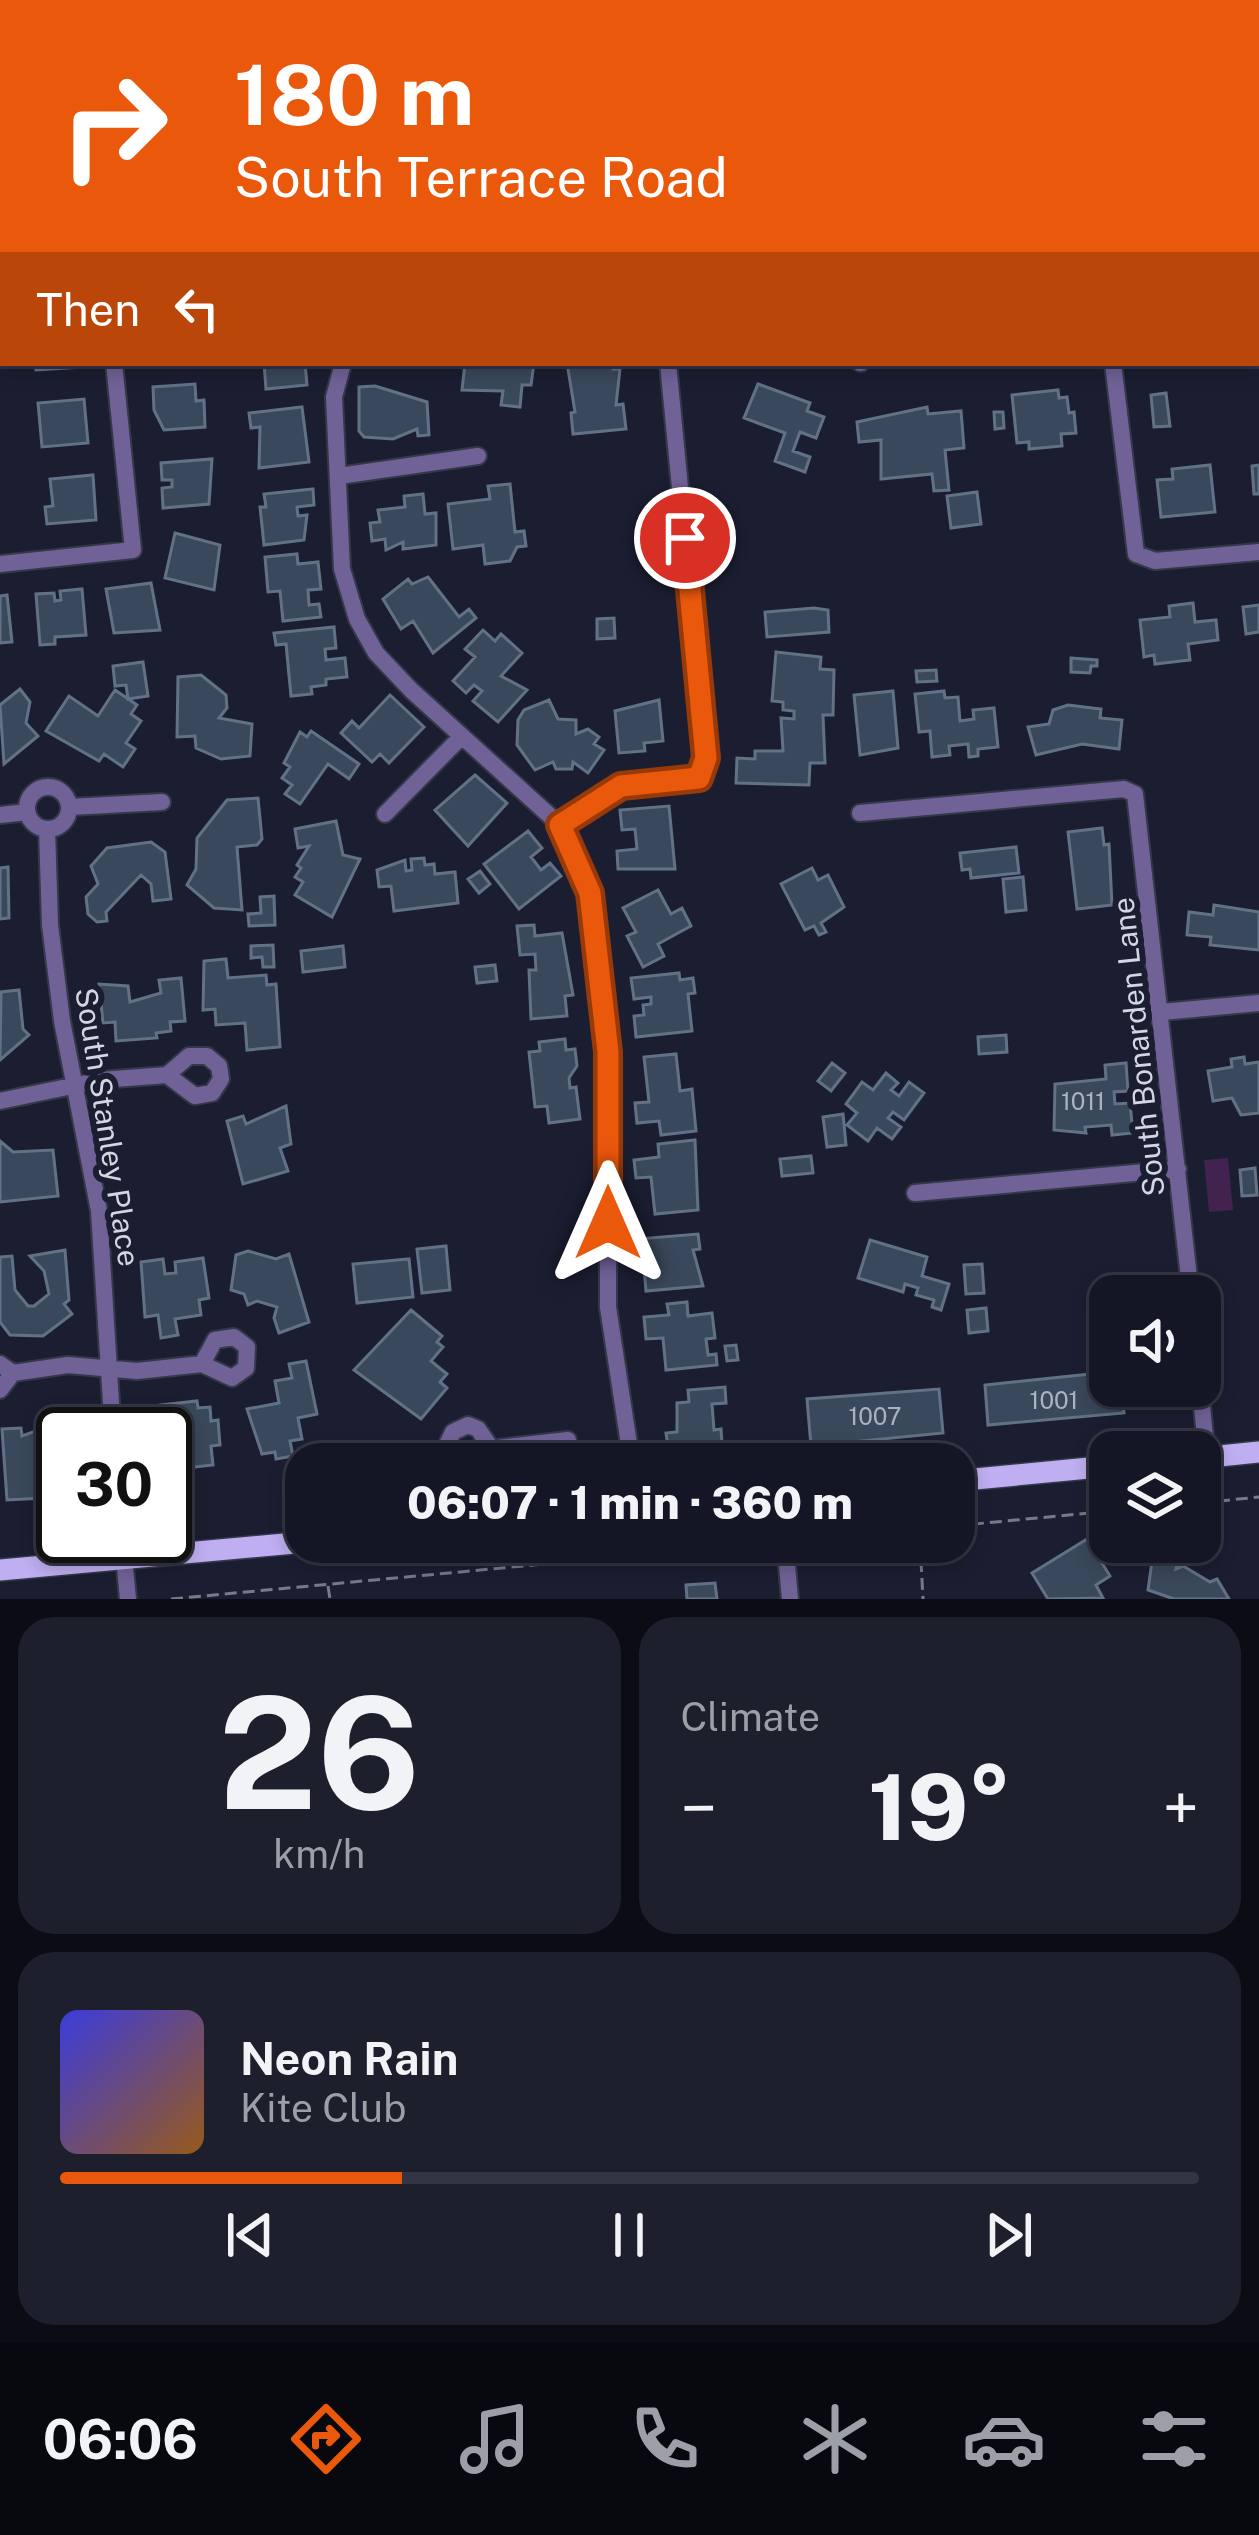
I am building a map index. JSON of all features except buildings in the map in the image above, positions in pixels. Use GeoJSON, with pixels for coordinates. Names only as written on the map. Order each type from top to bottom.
{"type":"FeatureCollection","features":[{"type":"Feature","properties":{"kind":"main road"},"geometry":{"type":"LineString","coordinates":[[1221,1455],[1259,1452]]}},
{"type":"Feature","properties":{"kind":"main road"},"geometry":{"type":"LineString","coordinates":[[975,1479],[1089,1468]]}},
{"type":"Feature","properties":{"kind":"main road"},"geometry":{"type":"LineString","coordinates":[[192,1545],[285,1542]]}},
{"type":"Feature","properties":{"kind":"main road"},"geometry":{"type":"LineString","coordinates":[[0,1570],[37,1563]]}},
{"type":"Feature","properties":{"kind":"street"},"geometry":{"type":"LineString","coordinates":[[0,564],[133,550],[114,366]]}},
{"type":"Feature","properties":{"kind":"street"},"geometry":{"type":"LineString","coordinates":[[342,366],[334,397],[342,569],[357,619],[376,652],[461,737],[560,825],[590,893],[608,1052],[608,1307],[629,1443]]}},
{"type":"Feature","properties":{"kind":"street"},"geometry":{"type":"LineString","coordinates":[[560,825],[621,786],[699,778],[706,758],[668,366]]}},
{"type":"Feature","properties":{"kind":"street"},"geometry":{"type":"LineString","coordinates":[[1113,366],[1136,554],[1155,561],[1259,552]]}},
{"type":"Feature","properties":{"kind":"street"},"geometry":{"type":"LineString","coordinates":[[339,476],[478,456]]}},
{"type":"Feature","properties":{"kind":"street"},"geometry":{"type":"LineString","coordinates":[[385,814],[461,737]]}},
{"type":"Feature","properties":{"kind":"street"},"geometry":{"type":"LineString","coordinates":[[48,786],[65,795],[70,807],[60,826],[47,829],[35,825],[27,812],[30,796],[48,786]]}},
{"type":"Feature","properties":{"kind":"street","name":"South Bonarden Lane"},"geometry":{"type":"LineString","coordinates":[[860,813],[1124,789],[1135,794],[1189,1275]]}},
{"type":"Feature","properties":{"kind":"street"},"geometry":{"type":"LineString","coordinates":[[70,807],[162,802]]}},
{"type":"Feature","properties":{"kind":"street"},"geometry":{"type":"LineString","coordinates":[[0,815],[27,812]]}},
{"type":"Feature","properties":{"kind":"street","name":"South Stanley Place"},"geometry":{"type":"LineString","coordinates":[[47,829],[50,925],[74,1087],[99,1211],[111,1407]]}},
{"type":"Feature","properties":{"kind":"street"},"geometry":{"type":"LineString","coordinates":[[1162,1012],[1259,1003]]}},
{"type":"Feature","properties":{"kind":"street"},"geometry":{"type":"LineString","coordinates":[[0,1101],[167,1075]]}},
{"type":"Feature","properties":{"kind":"street"},"geometry":{"type":"LineString","coordinates":[[914,1193],[1178,1169]]}},
{"type":"Feature","properties":{"kind":"street"},"geometry":{"type":"LineString","coordinates":[[0,1390],[6,1369],[68,1365],[137,1371],[202,1364]]}},
{"type":"Feature","properties":{"kind":"street"},"geometry":{"type":"LineString","coordinates":[[539,1443],[568,1443]]}},
{"type":"Feature","properties":{"kind":"street"},"geometry":{"type":"LineString","coordinates":[[125,1563],[128,1599]]}},
{"type":"Feature","properties":{"kind":"street"},"geometry":{"type":"LineString","coordinates":[[786,1563],[790,1599]]}},
{"type":"Feature","properties":{"kind":"path"},"geometry":{"type":"LineString","coordinates":[[1221,1501],[1259,1497]]}},
{"type":"Feature","properties":{"kind":"path"},"geometry":{"type":"LineString","coordinates":[[975,1524],[1089,1513]]}},
{"type":"Feature","properties":{"kind":"path"},"geometry":{"type":"LineString","coordinates":[[171,1599],[556,1563]]}},
{"type":"Feature","properties":{"kind":"path"},"geometry":{"type":"LineString","coordinates":[[921,1563],[923,1599]]}},
{"type":"Feature","properties":{"kind":"path"},"geometry":{"type":"LineString","coordinates":[[328,1584],[329,1599]]}},
{"type":"Feature","properties":{"kind":"shaded area"},"geometry":{"type":"Polygon","coordinates":[[[1228,1158],[1233,1210],[1209,1212],[1204,1160],[1228,1158]]]}},
{"type":"Feature","properties":{"kind":"route"},"geometry":{"type":"LineString","coordinates":[[608,1223],[608,1052],[590,893],[560,825],[621,786],[699,778],[706,758],[685,538]]}}]}
